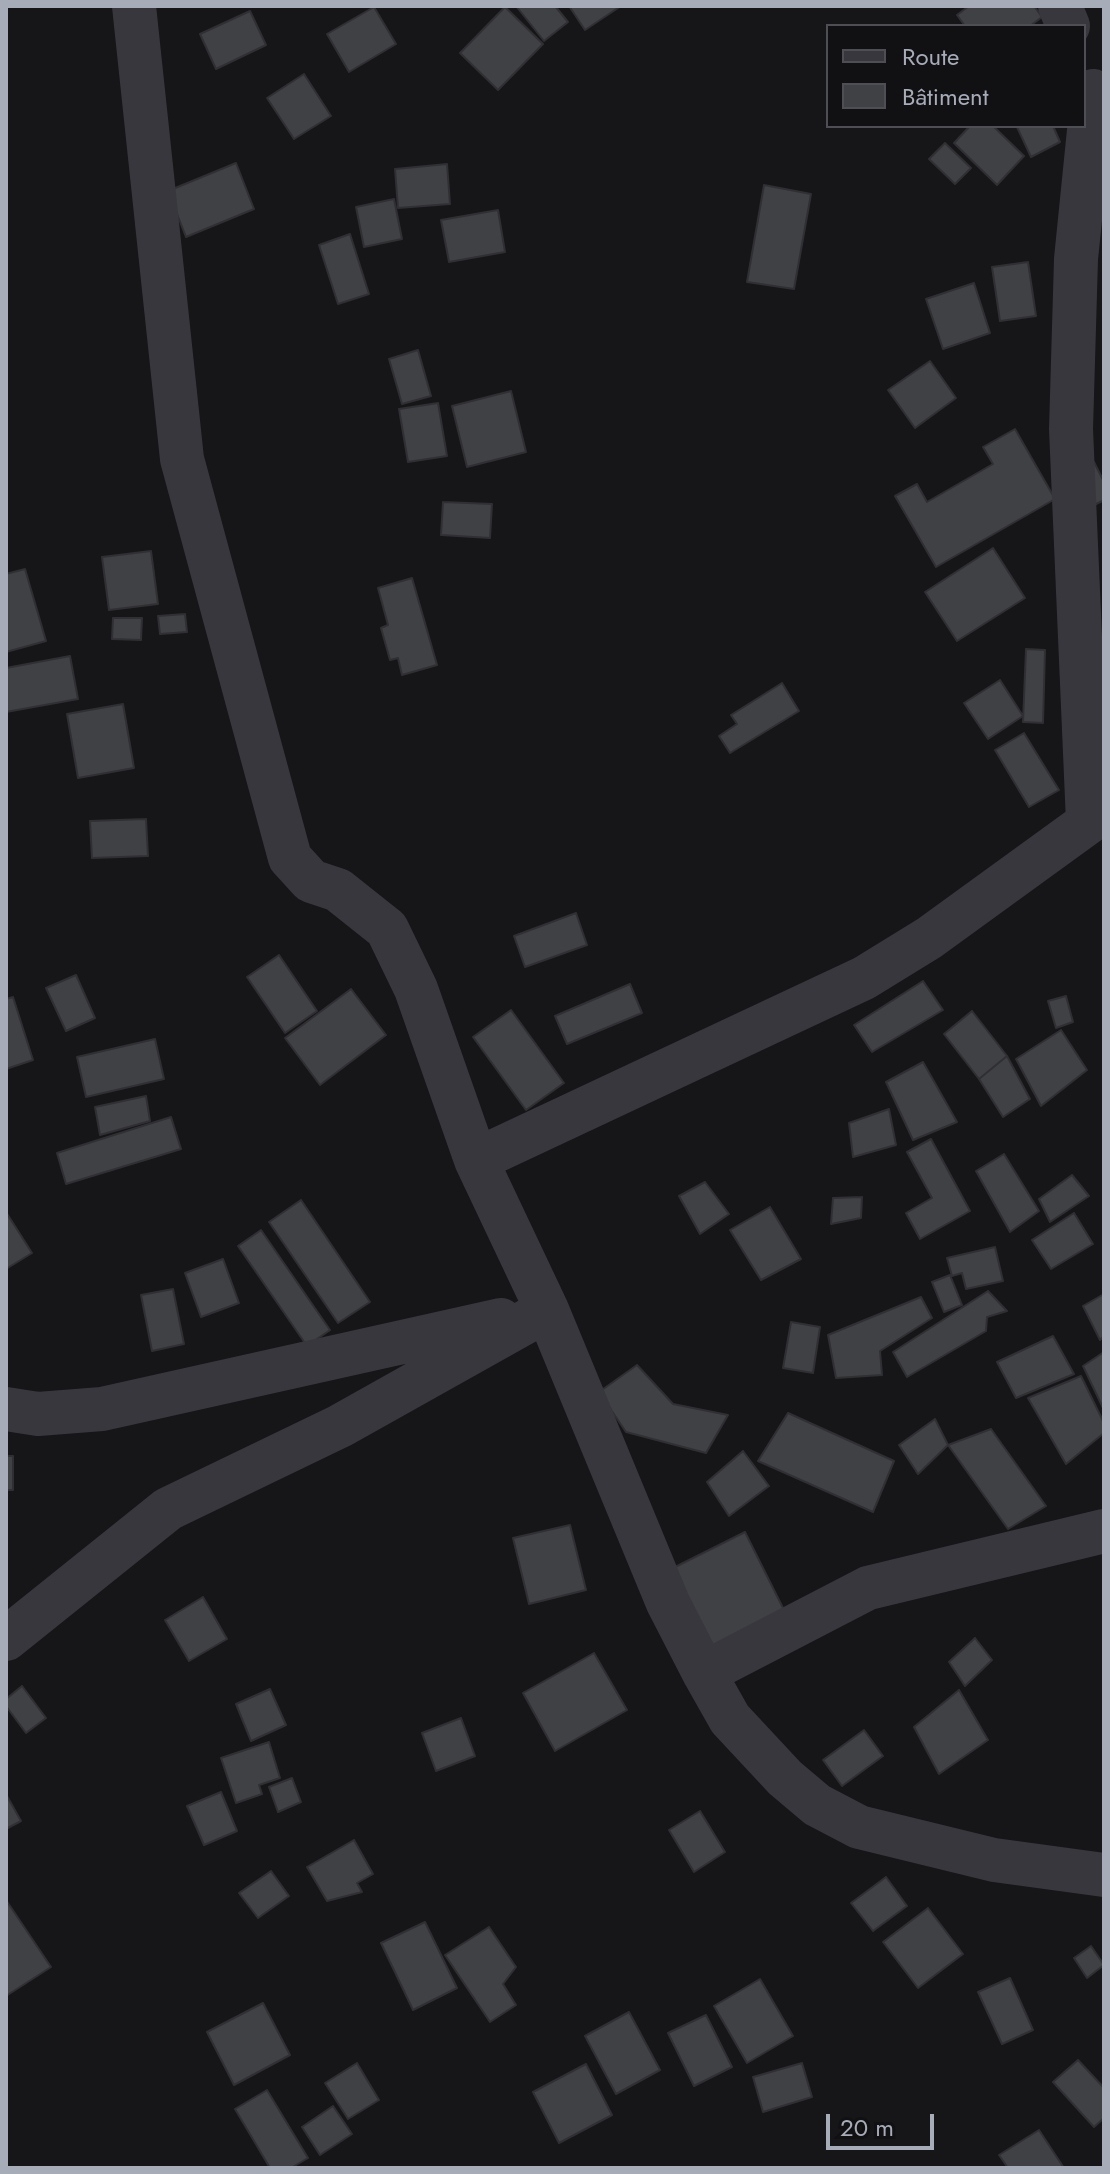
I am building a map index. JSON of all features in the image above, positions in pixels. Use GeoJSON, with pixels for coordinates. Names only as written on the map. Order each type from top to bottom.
{"type":"FeatureCollection","features":[{"type":"Feature","properties":{"kind":"street"},"geometry":{"type":"LineString","coordinates":[[134,6],[182,459],[290,858],[311,881],[338,890],[387,929],[416,989],[476,1160],[547,1310],[668,1603],[704,1673],[730,1719],[785,1778],[817,1805],[859,1827],[994,1860],[1104,1875]]}},
{"type":"Feature","properties":{"kind":"street"},"geometry":{"type":"LineString","coordinates":[[476,1160],[864,978],[929,938],[1096,817],[1071,429],[1076,259],[1094,87]]}},
{"type":"Feature","properties":{"kind":"street"},"geometry":{"type":"LineString","coordinates":[[6,1409],[38,1414],[102,1409],[547,1310]]}},
{"type":"Feature","properties":{"kind":"street"},"geometry":{"type":"LineString","coordinates":[[6,1639],[168,1509],[340,1426],[547,1310]]}},
{"type":"Feature","properties":{"kind":"street"},"geometry":{"type":"LineString","coordinates":[[704,1673],[868,1588],[1104,1531]]}},
{"type":"Feature","properties":{"kind":"building"},"geometry":{"type":"Polygon","coordinates":[[[516,6],[555,6],[568,22],[544,41],[516,6]]]}},
{"type":"Feature","properties":{"kind":"building"},"geometry":{"type":"Polygon","coordinates":[[[569,6],[621,6],[585,30],[569,6]]]}},
{"type":"Feature","properties":{"kind":"building"},"geometry":{"type":"Polygon","coordinates":[[[969,6],[1034,6],[1042,17],[1033,24],[964,24],[957,15],[969,6]]]}},
{"type":"Feature","properties":{"kind":"building"},"geometry":{"type":"Polygon","coordinates":[[[374,7],[396,44],[349,72],[327,34],[374,7]]]}},
{"type":"Feature","properties":{"kind":"building"},"geometry":{"type":"Polygon","coordinates":[[[505,7],[543,44],[498,90],[460,53],[505,7]]]}},
{"type":"Feature","properties":{"kind":"building"},"geometry":{"type":"Polygon","coordinates":[[[250,11],[266,45],[216,69],[200,34],[250,11]]]}},
{"type":"Feature","properties":{"kind":"building"},"geometry":{"type":"Polygon","coordinates":[[[304,74],[331,116],[294,139],[267,98],[304,74]]]}},
{"type":"Feature","properties":{"kind":"building"},"geometry":{"type":"Polygon","coordinates":[[[968,128],[995,128],[1024,156],[997,185],[954,143],[968,128]]]}},
{"type":"Feature","properties":{"kind":"building"},"geometry":{"type":"Polygon","coordinates":[[[1017,128],[1054,128],[1060,142],[1031,157],[1017,128]]]}},
{"type":"Feature","properties":{"kind":"building"},"geometry":{"type":"Polygon","coordinates":[[[945,143],[971,168],[955,184],[929,159],[945,143]]]}},
{"type":"Feature","properties":{"kind":"building"},"geometry":{"type":"Polygon","coordinates":[[[236,163],[254,209],[186,237],[168,191],[236,163]]]}},
{"type":"Feature","properties":{"kind":"building"},"geometry":{"type":"Polygon","coordinates":[[[447,164],[450,204],[398,208],[395,169],[447,164]]]}},
{"type":"Feature","properties":{"kind":"building"},"geometry":{"type":"Polygon","coordinates":[[[764,185],[811,194],[794,289],[747,282],[764,185]]]}},
{"type":"Feature","properties":{"kind":"building"},"geometry":{"type":"Polygon","coordinates":[[[394,199],[402,239],[364,247],[356,207],[394,199]]]}},
{"type":"Feature","properties":{"kind":"building"},"geometry":{"type":"Polygon","coordinates":[[[498,210],[505,252],[449,262],[441,220],[498,210]]]}},
{"type":"Feature","properties":{"kind":"building"},"geometry":{"type":"Polygon","coordinates":[[[350,234],[369,294],[338,304],[319,245],[350,234]]]}},
{"type":"Feature","properties":{"kind":"building"},"geometry":{"type":"Polygon","coordinates":[[[1028,262],[1036,316],[1000,321],[992,267],[1028,262]]]}},
{"type":"Feature","properties":{"kind":"building"},"geometry":{"type":"Polygon","coordinates":[[[974,283],[990,333],[943,349],[926,299],[974,283]]]}},
{"type":"Feature","properties":{"kind":"building"},"geometry":{"type":"Polygon","coordinates":[[[418,350],[431,396],[402,404],[389,359],[418,350]]]}},
{"type":"Feature","properties":{"kind":"building"},"geometry":{"type":"Polygon","coordinates":[[[930,361],[956,398],[915,428],[888,390],[930,361]]]}},
{"type":"Feature","properties":{"kind":"building"},"geometry":{"type":"Polygon","coordinates":[[[511,391],[526,452],[467,467],[452,406],[511,391]]]}},
{"type":"Feature","properties":{"kind":"building"},"geometry":{"type":"Polygon","coordinates":[[[438,403],[447,456],[408,462],[399,409],[438,403]]]}},
{"type":"Feature","properties":{"kind":"building"},"geometry":{"type":"Polygon","coordinates":[[[1015,429],[1055,499],[936,567],[895,496],[917,484],[927,502],[993,464],[983,447],[1015,429]]]}},
{"type":"Feature","properties":{"kind":"building"},"geometry":{"type":"Polygon","coordinates":[[[1094,462],[1104,482],[1104,500],[1079,513],[1094,462]]]}},
{"type":"Feature","properties":{"kind":"building"},"geometry":{"type":"Polygon","coordinates":[[[443,502],[492,504],[490,538],[441,535],[443,502]]]}},
{"type":"Feature","properties":{"kind":"building"},"geometry":{"type":"Polygon","coordinates":[[[993,548],[1025,598],[957,641],[925,592],[993,548]]]}},
{"type":"Feature","properties":{"kind":"building"},"geometry":{"type":"Polygon","coordinates":[[[151,551],[158,604],[109,610],[102,557],[151,551]]]}},
{"type":"Feature","properties":{"kind":"building"},"geometry":{"type":"Polygon","coordinates":[[[25,569],[46,641],[6,652],[6,574],[25,569]]]}},
{"type":"Feature","properties":{"kind":"building"},"geometry":{"type":"Polygon","coordinates":[[[412,578],[437,665],[402,675],[398,658],[390,660],[381,628],[388,625],[378,588],[412,578]]]}},
{"type":"Feature","properties":{"kind":"building"},"geometry":{"type":"Polygon","coordinates":[[[185,614],[187,632],[160,634],[158,616],[185,614]]]}},
{"type":"Feature","properties":{"kind":"building"},"geometry":{"type":"Polygon","coordinates":[[[113,618],[142,618],[141,640],[112,639],[113,618]]]}},
{"type":"Feature","properties":{"kind":"building"},"geometry":{"type":"Polygon","coordinates":[[[1026,649],[1045,650],[1043,723],[1023,722],[1026,649]]]}},
{"type":"Feature","properties":{"kind":"building"},"geometry":{"type":"Polygon","coordinates":[[[70,656],[78,699],[6,712],[6,668],[70,656]]]}},
{"type":"Feature","properties":{"kind":"building"},"geometry":{"type":"Polygon","coordinates":[[[1000,680],[1023,716],[988,739],[964,703],[1000,680]]]}},
{"type":"Feature","properties":{"kind":"building"},"geometry":{"type":"Polygon","coordinates":[[[782,683],[799,711],[730,753],[719,736],[737,724],[731,715],[782,683]]]}},
{"type":"Feature","properties":{"kind":"building"},"geometry":{"type":"Polygon","coordinates":[[[123,704],[134,768],[78,778],[67,714],[123,704]]]}},
{"type":"Feature","properties":{"kind":"building"},"geometry":{"type":"Polygon","coordinates":[[[1024,733],[1059,790],[1029,807],[995,750],[1024,733]]]}},
{"type":"Feature","properties":{"kind":"building"},"geometry":{"type":"Polygon","coordinates":[[[146,819],[148,856],[92,858],[90,821],[146,819]]]}},
{"type":"Feature","properties":{"kind":"building"},"geometry":{"type":"Polygon","coordinates":[[[576,913],[587,945],[525,967],[514,936],[576,913]]]}},
{"type":"Feature","properties":{"kind":"building"},"geometry":{"type":"Polygon","coordinates":[[[279,955],[317,1011],[285,1033],[247,977],[279,955]]]}},
{"type":"Feature","properties":{"kind":"building"},"geometry":{"type":"Polygon","coordinates":[[[76,975],[95,1018],[66,1031],[46,988],[76,975]]]}},
{"type":"Feature","properties":{"kind":"building"},"geometry":{"type":"Polygon","coordinates":[[[923,981],[943,1010],[872,1052],[854,1025],[923,981]]]}},
{"type":"Feature","properties":{"kind":"building"},"geometry":{"type":"Polygon","coordinates":[[[630,984],[642,1013],[567,1044],[555,1016],[630,984]]]}},
{"type":"Feature","properties":{"kind":"building"},"geometry":{"type":"Polygon","coordinates":[[[351,989],[386,1035],[320,1085],[285,1038],[351,989]]]}},
{"type":"Feature","properties":{"kind":"building"},"geometry":{"type":"Polygon","coordinates":[[[1066,996],[1073,1022],[1056,1028],[1048,1001],[1066,996]]]}},
{"type":"Feature","properties":{"kind":"building"},"geometry":{"type":"Polygon","coordinates":[[[13,997],[33,1060],[6,1069],[6,999],[13,997]]]}},
{"type":"Feature","properties":{"kind":"building"},"geometry":{"type":"Polygon","coordinates":[[[511,1010],[564,1083],[526,1110],[473,1037],[511,1010]]]}},
{"type":"Feature","properties":{"kind":"building"},"geometry":{"type":"Polygon","coordinates":[[[972,1011],[1007,1056],[979,1079],[944,1034],[972,1011]]]}},
{"type":"Feature","properties":{"kind":"building"},"geometry":{"type":"Polygon","coordinates":[[[1061,1030],[1087,1070],[1041,1106],[1016,1059],[1061,1030]]]}},
{"type":"Feature","properties":{"kind":"building"},"geometry":{"type":"Polygon","coordinates":[[[155,1039],[164,1079],[86,1097],[77,1057],[155,1039]]]}},
{"type":"Feature","properties":{"kind":"building"},"geometry":{"type":"Polygon","coordinates":[[[1007,1056],[1030,1099],[1003,1117],[979,1079],[1007,1056]]]}},
{"type":"Feature","properties":{"kind":"building"},"geometry":{"type":"Polygon","coordinates":[[[923,1062],[957,1122],[913,1140],[886,1082],[923,1062]]]}},
{"type":"Feature","properties":{"kind":"building"},"geometry":{"type":"Polygon","coordinates":[[[146,1096],[150,1121],[100,1135],[95,1107],[146,1096]]]}},
{"type":"Feature","properties":{"kind":"building"},"geometry":{"type":"Polygon","coordinates":[[[889,1109],[896,1145],[853,1157],[849,1123],[889,1109]]]}},
{"type":"Feature","properties":{"kind":"building"},"geometry":{"type":"Polygon","coordinates":[[[171,1117],[181,1149],[66,1184],[57,1153],[171,1117]]]}},
{"type":"Feature","properties":{"kind":"building"},"geometry":{"type":"Polygon","coordinates":[[[931,1139],[970,1211],[920,1239],[906,1213],[932,1198],[907,1152],[931,1139]]]}},
{"type":"Feature","properties":{"kind":"building"},"geometry":{"type":"Polygon","coordinates":[[[1004,1154],[1039,1211],[1010,1232],[976,1171],[1004,1154]]]}},
{"type":"Feature","properties":{"kind":"building"},"geometry":{"type":"Polygon","coordinates":[[[1072,1175],[1089,1196],[1050,1222],[1039,1199],[1072,1175]]]}},
{"type":"Feature","properties":{"kind":"building"},"geometry":{"type":"Polygon","coordinates":[[[705,1182],[729,1214],[700,1234],[679,1196],[705,1182]]]}},
{"type":"Feature","properties":{"kind":"building"},"geometry":{"type":"Polygon","coordinates":[[[862,1197],[861,1218],[831,1224],[833,1198],[862,1197]]]}},
{"type":"Feature","properties":{"kind":"building"},"geometry":{"type":"Polygon","coordinates":[[[301,1200],[370,1302],[338,1323],[269,1222],[301,1200]]]}},
{"type":"Feature","properties":{"kind":"building"},"geometry":{"type":"Polygon","coordinates":[[[770,1207],[801,1259],[761,1280],[730,1230],[770,1207]]]}},
{"type":"Feature","properties":{"kind":"building"},"geometry":{"type":"Polygon","coordinates":[[[6,1212],[32,1253],[6,1269],[6,1212]]]}},
{"type":"Feature","properties":{"kind":"building"},"geometry":{"type":"Polygon","coordinates":[[[1074,1213],[1093,1244],[1051,1269],[1032,1240],[1074,1213]]]}},
{"type":"Feature","properties":{"kind":"building"},"geometry":{"type":"Polygon","coordinates":[[[261,1230],[330,1330],[307,1346],[238,1246],[261,1230]]]}},
{"type":"Feature","properties":{"kind":"building"},"geometry":{"type":"Polygon","coordinates":[[[995,1247],[1003,1281],[966,1289],[962,1273],[952,1276],[947,1258],[995,1247]]]}},
{"type":"Feature","properties":{"kind":"building"},"geometry":{"type":"Polygon","coordinates":[[[223,1259],[239,1303],[201,1317],[185,1273],[223,1259]]]}},
{"type":"Feature","properties":{"kind":"building"},"geometry":{"type":"Polygon","coordinates":[[[950,1275],[962,1305],[944,1312],[932,1282],[950,1275]]]}},
{"type":"Feature","properties":{"kind":"building"},"geometry":{"type":"Polygon","coordinates":[[[173,1289],[184,1344],[152,1351],[141,1295],[173,1289]]]}},
{"type":"Feature","properties":{"kind":"building"},"geometry":{"type":"Polygon","coordinates":[[[988,1291],[1007,1311],[987,1317],[986,1331],[907,1377],[893,1352],[988,1291]]]}},
{"type":"Feature","properties":{"kind":"building"},"geometry":{"type":"Polygon","coordinates":[[[1104,1294],[1104,1336],[1100,1340],[1083,1306],[1104,1294]]]}},
{"type":"Feature","properties":{"kind":"building"},"geometry":{"type":"Polygon","coordinates":[[[921,1297],[932,1318],[880,1351],[882,1375],[836,1378],[828,1335],[921,1297]]]}},
{"type":"Feature","properties":{"kind":"building"},"geometry":{"type":"Polygon","coordinates":[[[791,1322],[820,1327],[813,1373],[783,1368],[791,1322]]]}},
{"type":"Feature","properties":{"kind":"building"},"geometry":{"type":"Polygon","coordinates":[[[1053,1336],[1074,1374],[1016,1398],[997,1362],[1053,1336]]]}},
{"type":"Feature","properties":{"kind":"building"},"geometry":{"type":"Polygon","coordinates":[[[1104,1352],[1104,1410],[1083,1366],[1104,1352]]]}},
{"type":"Feature","properties":{"kind":"building"},"geometry":{"type":"Polygon","coordinates":[[[637,1365],[673,1404],[728,1415],[706,1453],[626,1432],[599,1392],[637,1365]]]}},
{"type":"Feature","properties":{"kind":"building"},"geometry":{"type":"Polygon","coordinates":[[[1081,1376],[1104,1423],[1104,1433],[1066,1464],[1028,1398],[1081,1376]]]}},
{"type":"Feature","properties":{"kind":"building"},"geometry":{"type":"Polygon","coordinates":[[[788,1413],[894,1461],[873,1512],[758,1461],[788,1413]]]}},
{"type":"Feature","properties":{"kind":"building"},"geometry":{"type":"Polygon","coordinates":[[[935,1419],[948,1445],[918,1474],[899,1445],[935,1419]]]}},
{"type":"Feature","properties":{"kind":"building"},"geometry":{"type":"Polygon","coordinates":[[[991,1429],[1046,1506],[1008,1529],[948,1445],[991,1429]]]}},
{"type":"Feature","properties":{"kind":"building"},"geometry":{"type":"Polygon","coordinates":[[[743,1451],[769,1486],[729,1516],[707,1482],[743,1451]]]}},
{"type":"Feature","properties":{"kind":"building"},"geometry":{"type":"Polygon","coordinates":[[[6,1456],[13,1456],[13,1490],[6,1490],[6,1456]]]}},
{"type":"Feature","properties":{"kind":"building"},"geometry":{"type":"Polygon","coordinates":[[[570,1525],[586,1590],[529,1604],[513,1538],[570,1525]]]}},
{"type":"Feature","properties":{"kind":"building"},"geometry":{"type":"Polygon","coordinates":[[[745,1532],[786,1614],[712,1651],[671,1569],[745,1532]]]}},
{"type":"Feature","properties":{"kind":"building"},"geometry":{"type":"Polygon","coordinates":[[[203,1597],[227,1639],[189,1661],[165,1620],[203,1597]]]}},
{"type":"Feature","properties":{"kind":"building"},"geometry":{"type":"Polygon","coordinates":[[[975,1638],[992,1660],[965,1686],[949,1662],[975,1638]]]}},
{"type":"Feature","properties":{"kind":"building"},"geometry":{"type":"Polygon","coordinates":[[[594,1653],[627,1710],[555,1751],[523,1693],[594,1653]]]}},
{"type":"Feature","properties":{"kind":"building"},"geometry":{"type":"Polygon","coordinates":[[[22,1686],[46,1718],[26,1733],[6,1706],[6,1699],[22,1686]]]}},
{"type":"Feature","properties":{"kind":"building"},"geometry":{"type":"Polygon","coordinates":[[[270,1689],[286,1725],[251,1741],[236,1704],[270,1689]]]}},
{"type":"Feature","properties":{"kind":"building"},"geometry":{"type":"Polygon","coordinates":[[[959,1690],[988,1740],[939,1774],[914,1727],[959,1690]]]}},
{"type":"Feature","properties":{"kind":"building"},"geometry":{"type":"Polygon","coordinates":[[[461,1718],[475,1756],[436,1771],[422,1733],[461,1718]]]}},
{"type":"Feature","properties":{"kind":"building"},"geometry":{"type":"Polygon","coordinates":[[[864,1730],[883,1756],[842,1786],[823,1760],[864,1730]]]}},
{"type":"Feature","properties":{"kind":"building"},"geometry":{"type":"Polygon","coordinates":[[[269,1742],[280,1778],[259,1785],[262,1794],[236,1803],[221,1758],[269,1742]]]}},
{"type":"Feature","properties":{"kind":"building"},"geometry":{"type":"Polygon","coordinates":[[[292,1778],[301,1802],[278,1812],[269,1787],[292,1778]]]}},
{"type":"Feature","properties":{"kind":"building"},"geometry":{"type":"Polygon","coordinates":[[[221,1792],[237,1831],[204,1845],[187,1806],[221,1792]]]}},
{"type":"Feature","properties":{"kind":"building"},"geometry":{"type":"Polygon","coordinates":[[[6,1797],[21,1821],[6,1829],[6,1797]]]}},
{"type":"Feature","properties":{"kind":"building"},"geometry":{"type":"Polygon","coordinates":[[[700,1811],[725,1852],[694,1872],[669,1830],[700,1811]]]}},
{"type":"Feature","properties":{"kind":"building"},"geometry":{"type":"Polygon","coordinates":[[[354,1840],[373,1874],[357,1883],[362,1892],[327,1901],[307,1867],[354,1840]]]}},
{"type":"Feature","properties":{"kind":"building"},"geometry":{"type":"Polygon","coordinates":[[[271,1871],[289,1896],[258,1918],[239,1893],[271,1871]]]}},
{"type":"Feature","properties":{"kind":"building"},"geometry":{"type":"Polygon","coordinates":[[[886,1877],[907,1906],[873,1931],[851,1903],[886,1877]]]}},
{"type":"Feature","properties":{"kind":"building"},"geometry":{"type":"Polygon","coordinates":[[[6,1900],[51,1967],[6,1996],[6,1900]]]}},
{"type":"Feature","properties":{"kind":"building"},"geometry":{"type":"Polygon","coordinates":[[[928,1908],[963,1954],[918,1988],[883,1942],[928,1908]]]}},
{"type":"Feature","properties":{"kind":"building"},"geometry":{"type":"Polygon","coordinates":[[[425,1922],[457,1988],[413,2010],[381,1943],[425,1922]]]}},
{"type":"Feature","properties":{"kind":"building"},"geometry":{"type":"Polygon","coordinates":[[[489,1927],[516,1967],[503,1984],[516,2005],[490,2022],[445,1955],[489,1927]]]}},
{"type":"Feature","properties":{"kind":"building"},"geometry":{"type":"Polygon","coordinates":[[[1091,1946],[1104,1965],[1087,1978],[1074,1958],[1091,1946]]]}},
{"type":"Feature","properties":{"kind":"building"},"geometry":{"type":"Polygon","coordinates":[[[1010,1978],[1033,2030],[1002,2044],[978,1992],[1010,1978]]]}},
{"type":"Feature","properties":{"kind":"building"},"geometry":{"type":"Polygon","coordinates":[[[760,1979],[793,2036],[747,2063],[714,2006],[760,1979]]]}},
{"type":"Feature","properties":{"kind":"building"},"geometry":{"type":"Polygon","coordinates":[[[263,2003],[290,2055],[234,2085],[207,2032],[263,2003]]]}},
{"type":"Feature","properties":{"kind":"building"},"geometry":{"type":"Polygon","coordinates":[[[629,2012],[660,2070],[616,2094],[585,2036],[629,2012]]]}},
{"type":"Feature","properties":{"kind":"building"},"geometry":{"type":"Polygon","coordinates":[[[706,2015],[732,2067],[694,2086],[668,2033],[706,2015]]]}},
{"type":"Feature","properties":{"kind":"building"},"geometry":{"type":"Polygon","coordinates":[[[1078,2060],[1104,2088],[1104,2118],[1094,2127],[1053,2082],[1078,2060]]]}},
{"type":"Feature","properties":{"kind":"building"},"geometry":{"type":"Polygon","coordinates":[[[357,2063],[379,2100],[348,2119],[325,2083],[357,2063]]]}},
{"type":"Feature","properties":{"kind":"building"},"geometry":{"type":"Polygon","coordinates":[[[802,2063],[812,2097],[763,2112],[753,2077],[802,2063]]]}},
{"type":"Feature","properties":{"kind":"building"},"geometry":{"type":"Polygon","coordinates":[[[586,2064],[612,2115],[559,2143],[533,2092],[586,2064]]]}},
{"type":"Feature","properties":{"kind":"building"},"geometry":{"type":"Polygon","coordinates":[[[267,2090],[308,2158],[291,2168],[270,2168],[235,2109],[267,2090]]]}},
{"type":"Feature","properties":{"kind":"building"},"geometry":{"type":"Polygon","coordinates":[[[333,2106],[352,2134],[320,2155],[302,2127],[333,2106]]]}},
{"type":"Feature","properties":{"kind":"building"},"geometry":{"type":"Polygon","coordinates":[[[1039,2130],[1064,2168],[1008,2168],[999,2155],[1039,2130]]]}}]}
